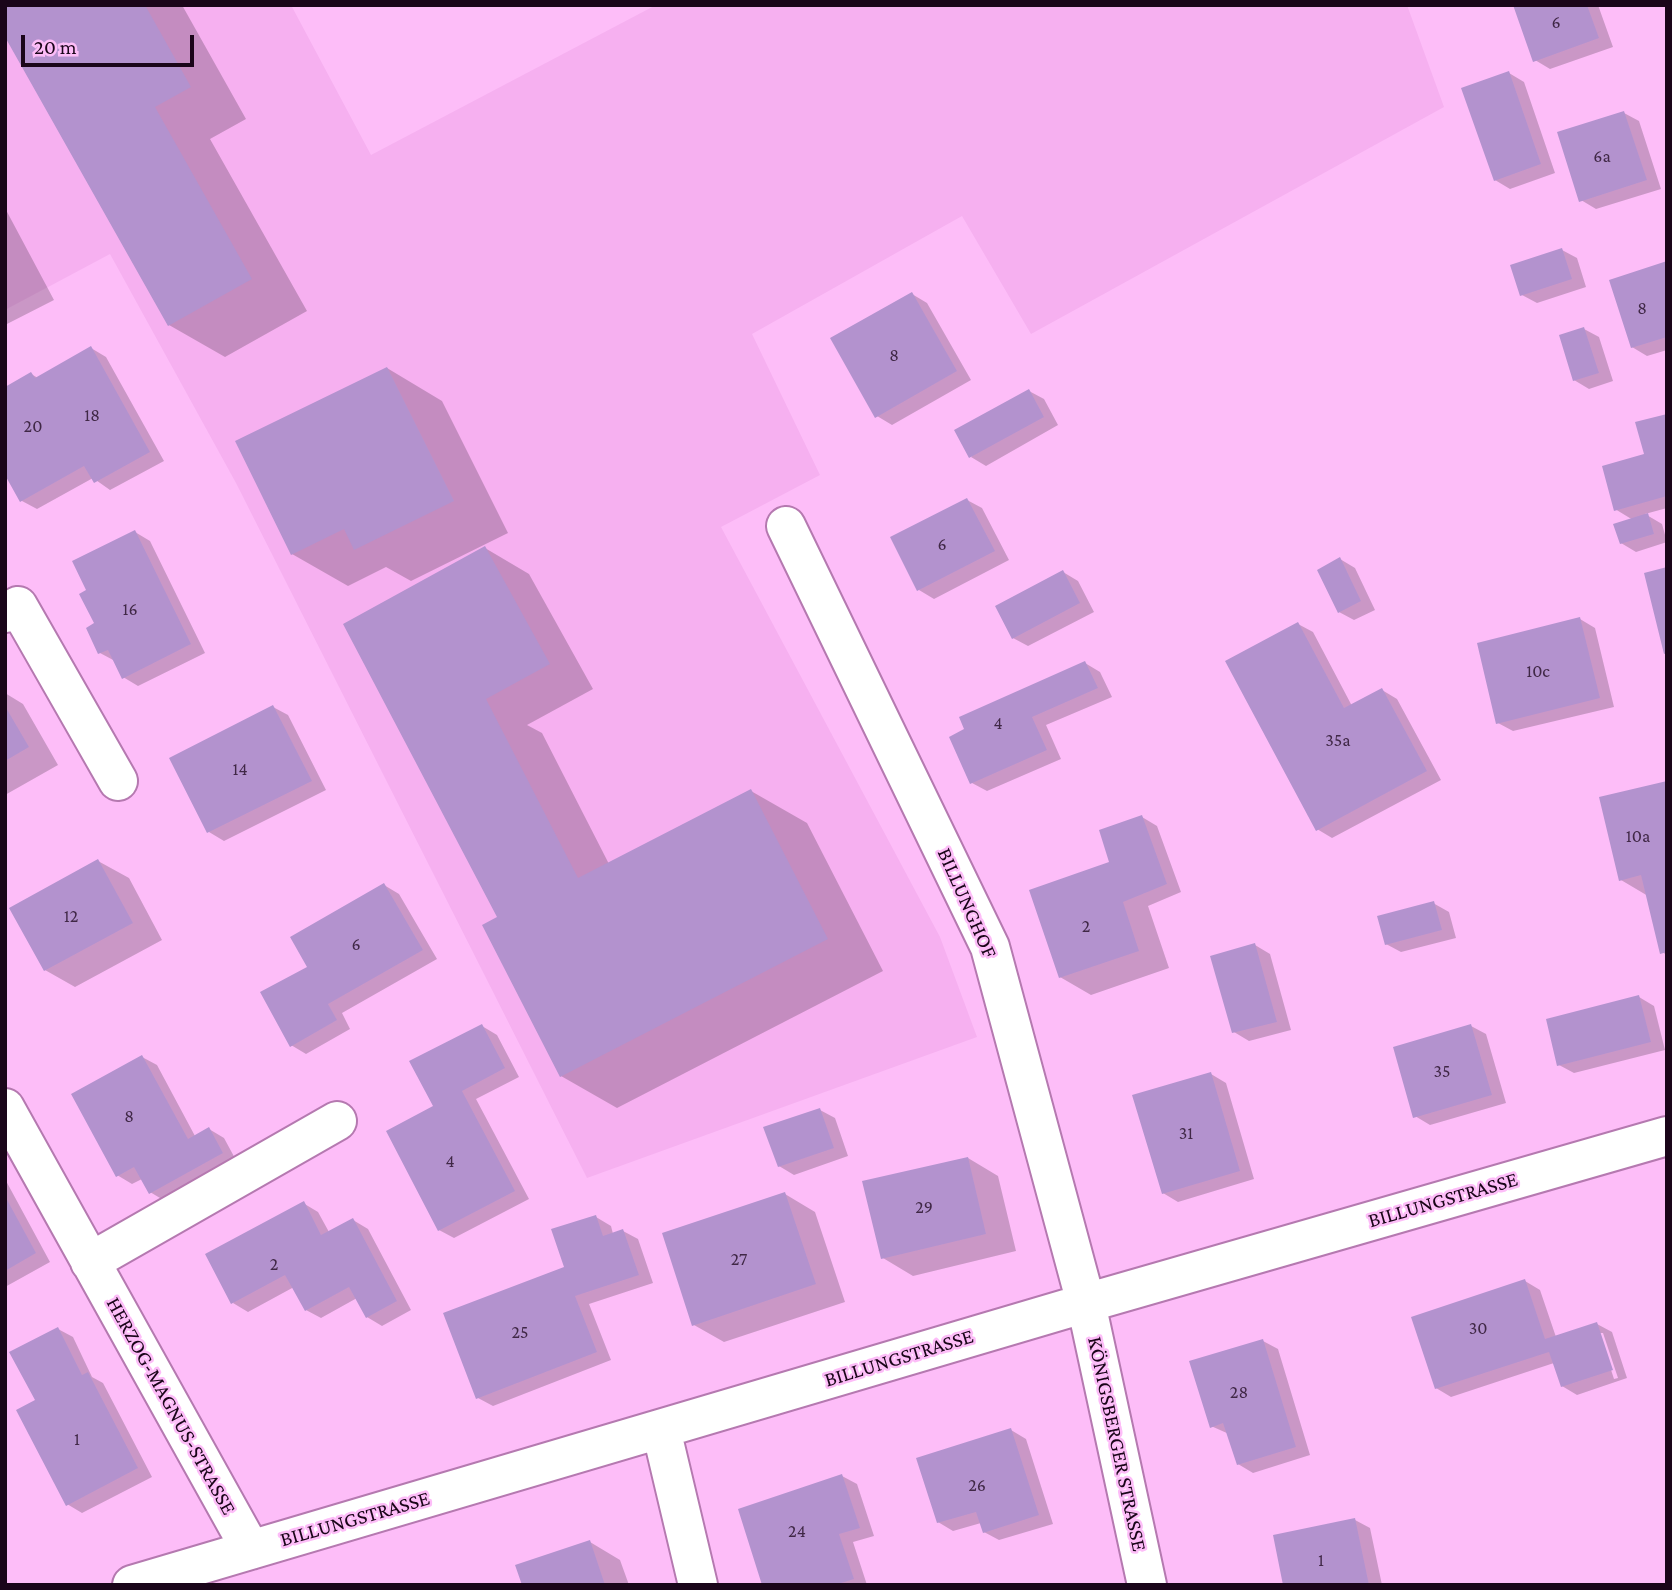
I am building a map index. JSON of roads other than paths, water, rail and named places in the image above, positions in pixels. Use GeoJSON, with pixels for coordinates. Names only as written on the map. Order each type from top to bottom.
{"type":"FeatureCollection","features":[{"type":"Feature","properties":{"kind":"street","name":"BILLUNGHOF"},"geometry":{"type":"LineString","coordinates":[[786,526],[990,947],[1086,1303]]}},
{"type":"Feature","properties":{"kind":"street"},"geometry":{"type":"LineString","coordinates":[[5,612],[18,606],[118,780]]}},
{"type":"Feature","properties":{"kind":"street","name":"HERZOG-MAGNUS-STRASSE"},"geometry":{"type":"LineString","coordinates":[[5,1108],[251,1550]]}},
{"type":"Feature","properties":{"kind":"street"},"geometry":{"type":"LineString","coordinates":[[90,1262],[337,1121]]}},
{"type":"Feature","properties":{"kind":"street","name":"BILLUNGSTRASSE"},"geometry":{"type":"LineString","coordinates":[[132,1585],[1086,1303],[1667,1136]]}},
{"type":"Feature","properties":{"kind":"street","name":"KÖNIGSBERGER STRASSE"},"geometry":{"type":"LineString","coordinates":[[1086,1303],[1147,1585]]}},
{"type":"Feature","properties":{"kind":"street"},"geometry":{"type":"LineString","coordinates":[[662,1429],[698,1585]]}}]}
